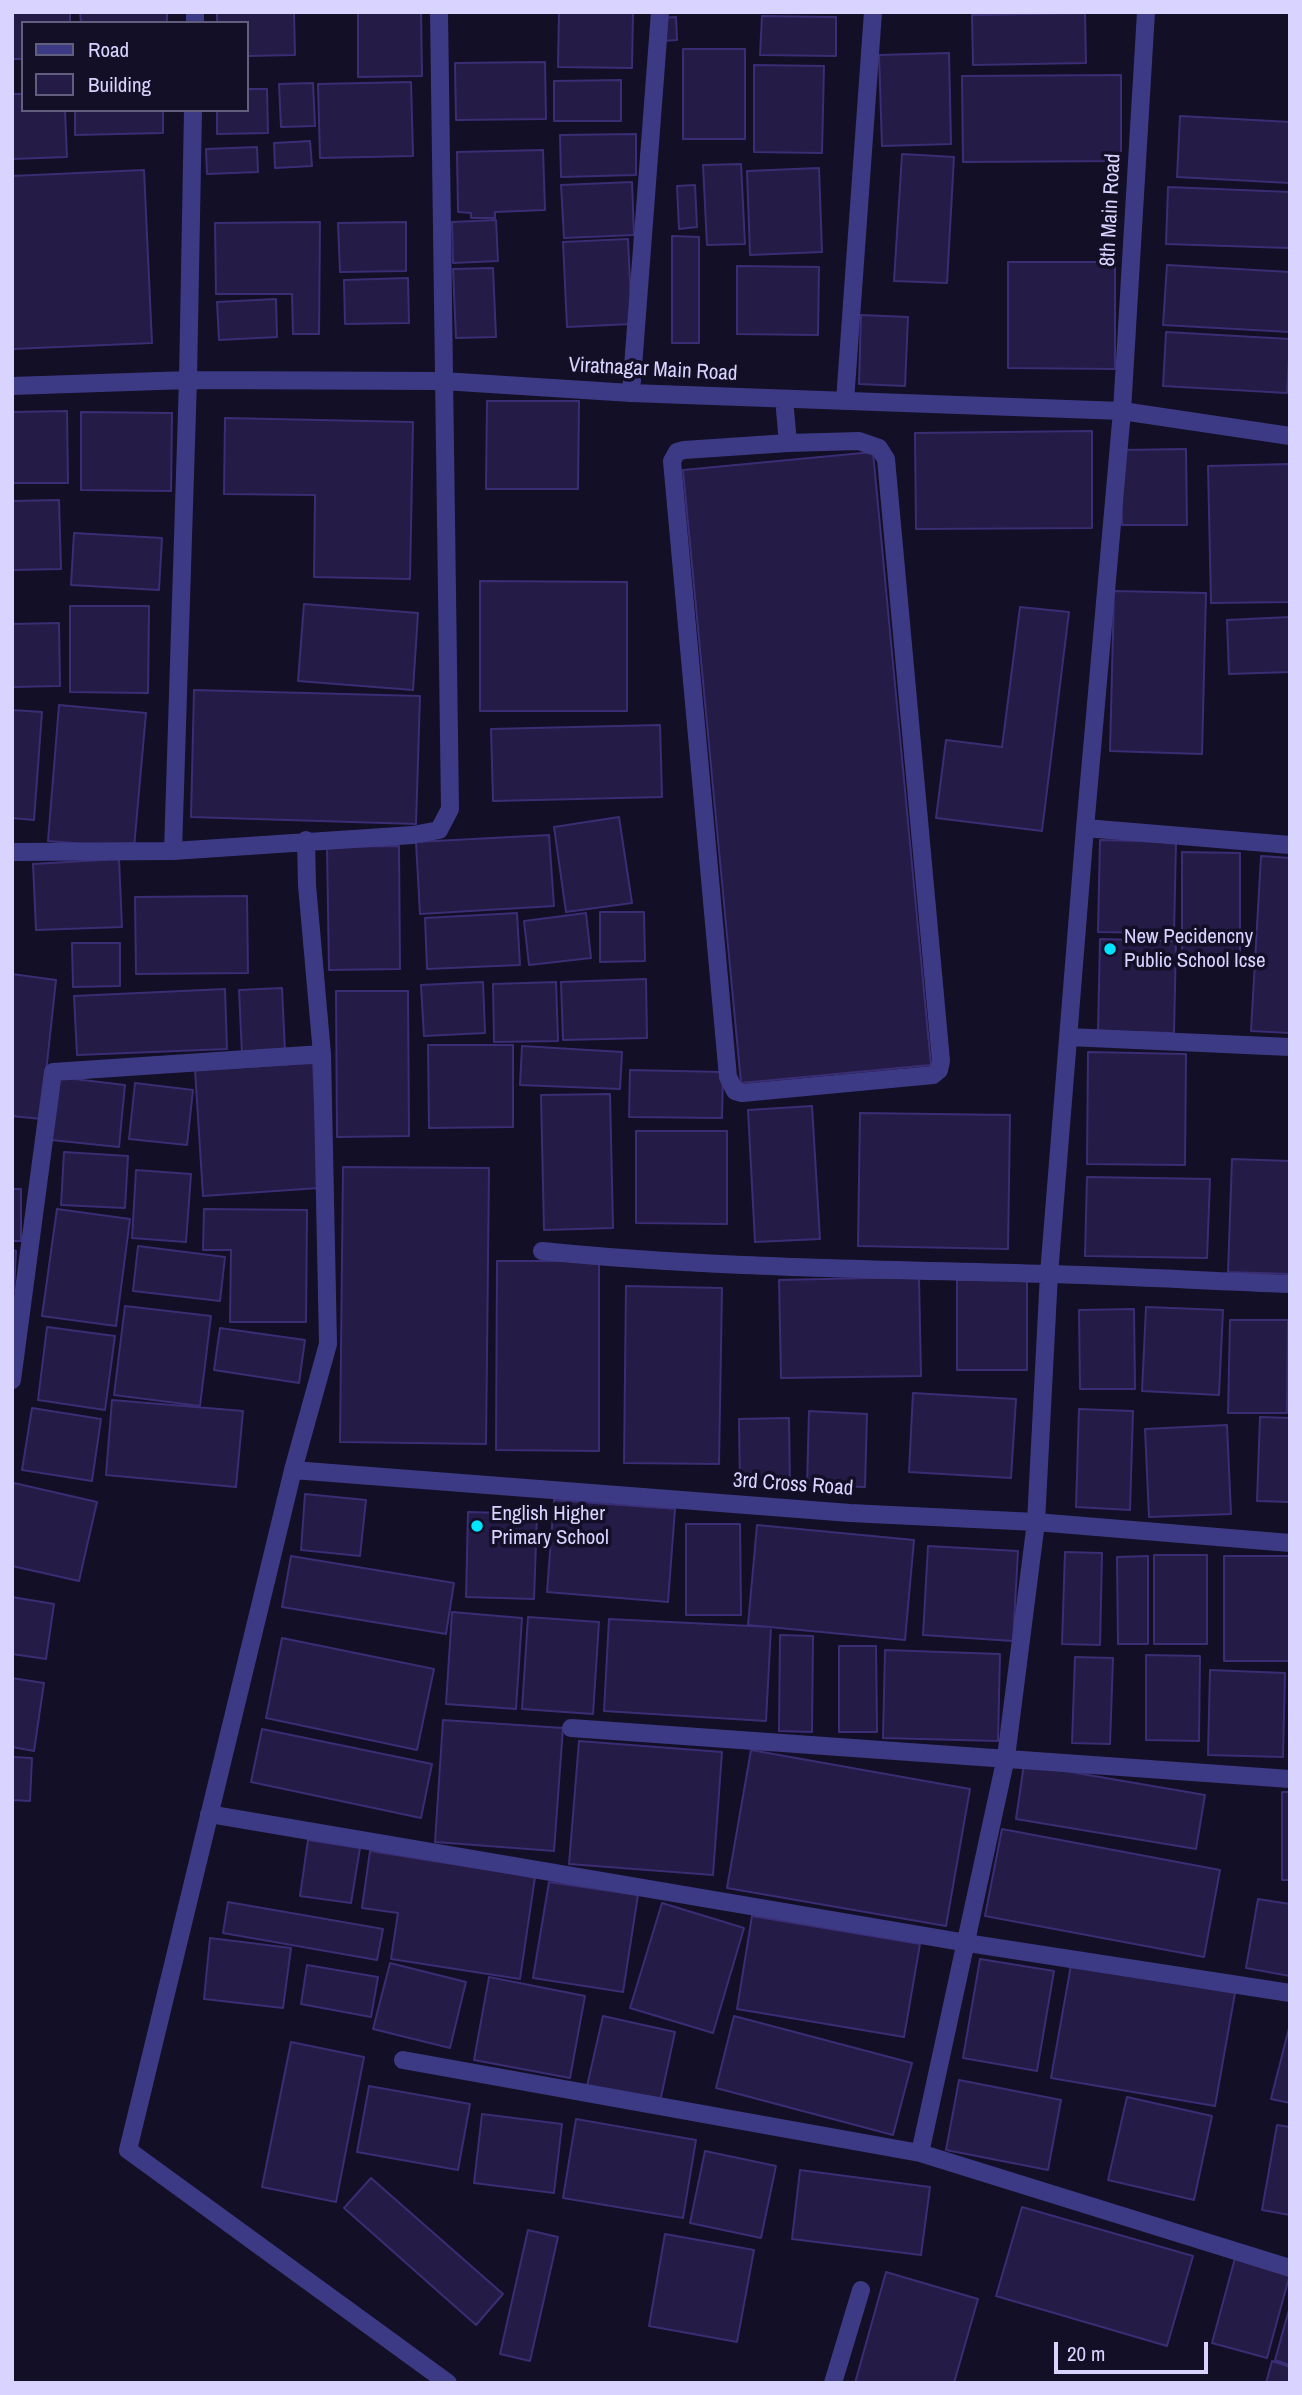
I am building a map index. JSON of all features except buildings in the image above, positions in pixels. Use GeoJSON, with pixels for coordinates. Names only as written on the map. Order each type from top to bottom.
{"type":"FeatureCollection","features":[{"type":"Feature","properties":{"kind":"street"},"geometry":{"type":"LineString","coordinates":[[12,852],[173,850],[413,835],[439,830],[450,809],[439,12]]}},
{"type":"Feature","properties":{"kind":"street"},"geometry":{"type":"LineString","coordinates":[[631,393],[660,12]]}},
{"type":"Feature","properties":{"kind":"street"},"geometry":{"type":"LineString","coordinates":[[845,401],[873,12]]}},
{"type":"Feature","properties":{"kind":"street","name":"8th Main Road"},"geometry":{"type":"LineString","coordinates":[[920,2153],[1006,1758],[1036,1522],[1049,1274],[1122,411],[1146,12]]}},
{"type":"Feature","properties":{"kind":"street"},"geometry":{"type":"LineString","coordinates":[[173,850],[188,380],[193,112]]}},
{"type":"Feature","properties":{"kind":"street","name":"Viratnagar Main Road"},"geometry":{"type":"LineString","coordinates":[[12,386],[188,380],[443,381],[631,393],[1122,411],[1290,436]]}},
{"type":"Feature","properties":{"kind":"street"},"geometry":{"type":"LineString","coordinates":[[784,399],[788,443]]}},
{"type":"Feature","properties":{"kind":"street"},"geometry":{"type":"LineString","coordinates":[[859,441],[879,448],[886,459],[941,1061],[939,1070],[933,1075],[742,1093],[735,1091],[728,1077],[672,461],[677,452],[684,450],[788,443],[859,441]]}},
{"type":"Feature","properties":{"kind":"street"},"geometry":{"type":"LineString","coordinates":[[1085,828],[1290,845]]}},
{"type":"Feature","properties":{"kind":"street"},"geometry":{"type":"LineString","coordinates":[[306,840],[307,885],[322,1054],[328,1344],[293,1469],[128,2150],[448,2383]]}},
{"type":"Feature","properties":{"kind":"street"},"geometry":{"type":"LineString","coordinates":[[1069,1037],[1290,1047]]}},
{"type":"Feature","properties":{"kind":"street"},"geometry":{"type":"LineString","coordinates":[[12,1380],[54,1072],[322,1054]]}},
{"type":"Feature","properties":{"kind":"street"},"geometry":{"type":"LineString","coordinates":[[542,1251],[814,1268],[1290,1284]]}},
{"type":"Feature","properties":{"kind":"street","name":"3rd Cross Road"},"geometry":{"type":"LineString","coordinates":[[293,1469],[850,1513],[1036,1522],[1290,1543]]}},
{"type":"Feature","properties":{"kind":"street"},"geometry":{"type":"LineString","coordinates":[[571,1728],[1290,1779]]}},
{"type":"Feature","properties":{"kind":"street"},"geometry":{"type":"LineString","coordinates":[[209,1814],[967,1943],[1290,1993]]}},
{"type":"Feature","properties":{"kind":"street"},"geometry":{"type":"LineString","coordinates":[[404,2060],[920,2153],[1290,2268]]}},
{"type":"Feature","properties":{"kind":"street"},"geometry":{"type":"LineString","coordinates":[[833,2383],[860,2290]]}},
{"type":"Feature","properties":{"kind":"place","name":"New Pecidencny Public School Icse"},"geometry":{"type":"Point","coordinates":[1110,949]}},
{"type":"Feature","properties":{"kind":"place","name":"English Higher Primary School"},"geometry":{"type":"Point","coordinates":[477,1526]}}]}
